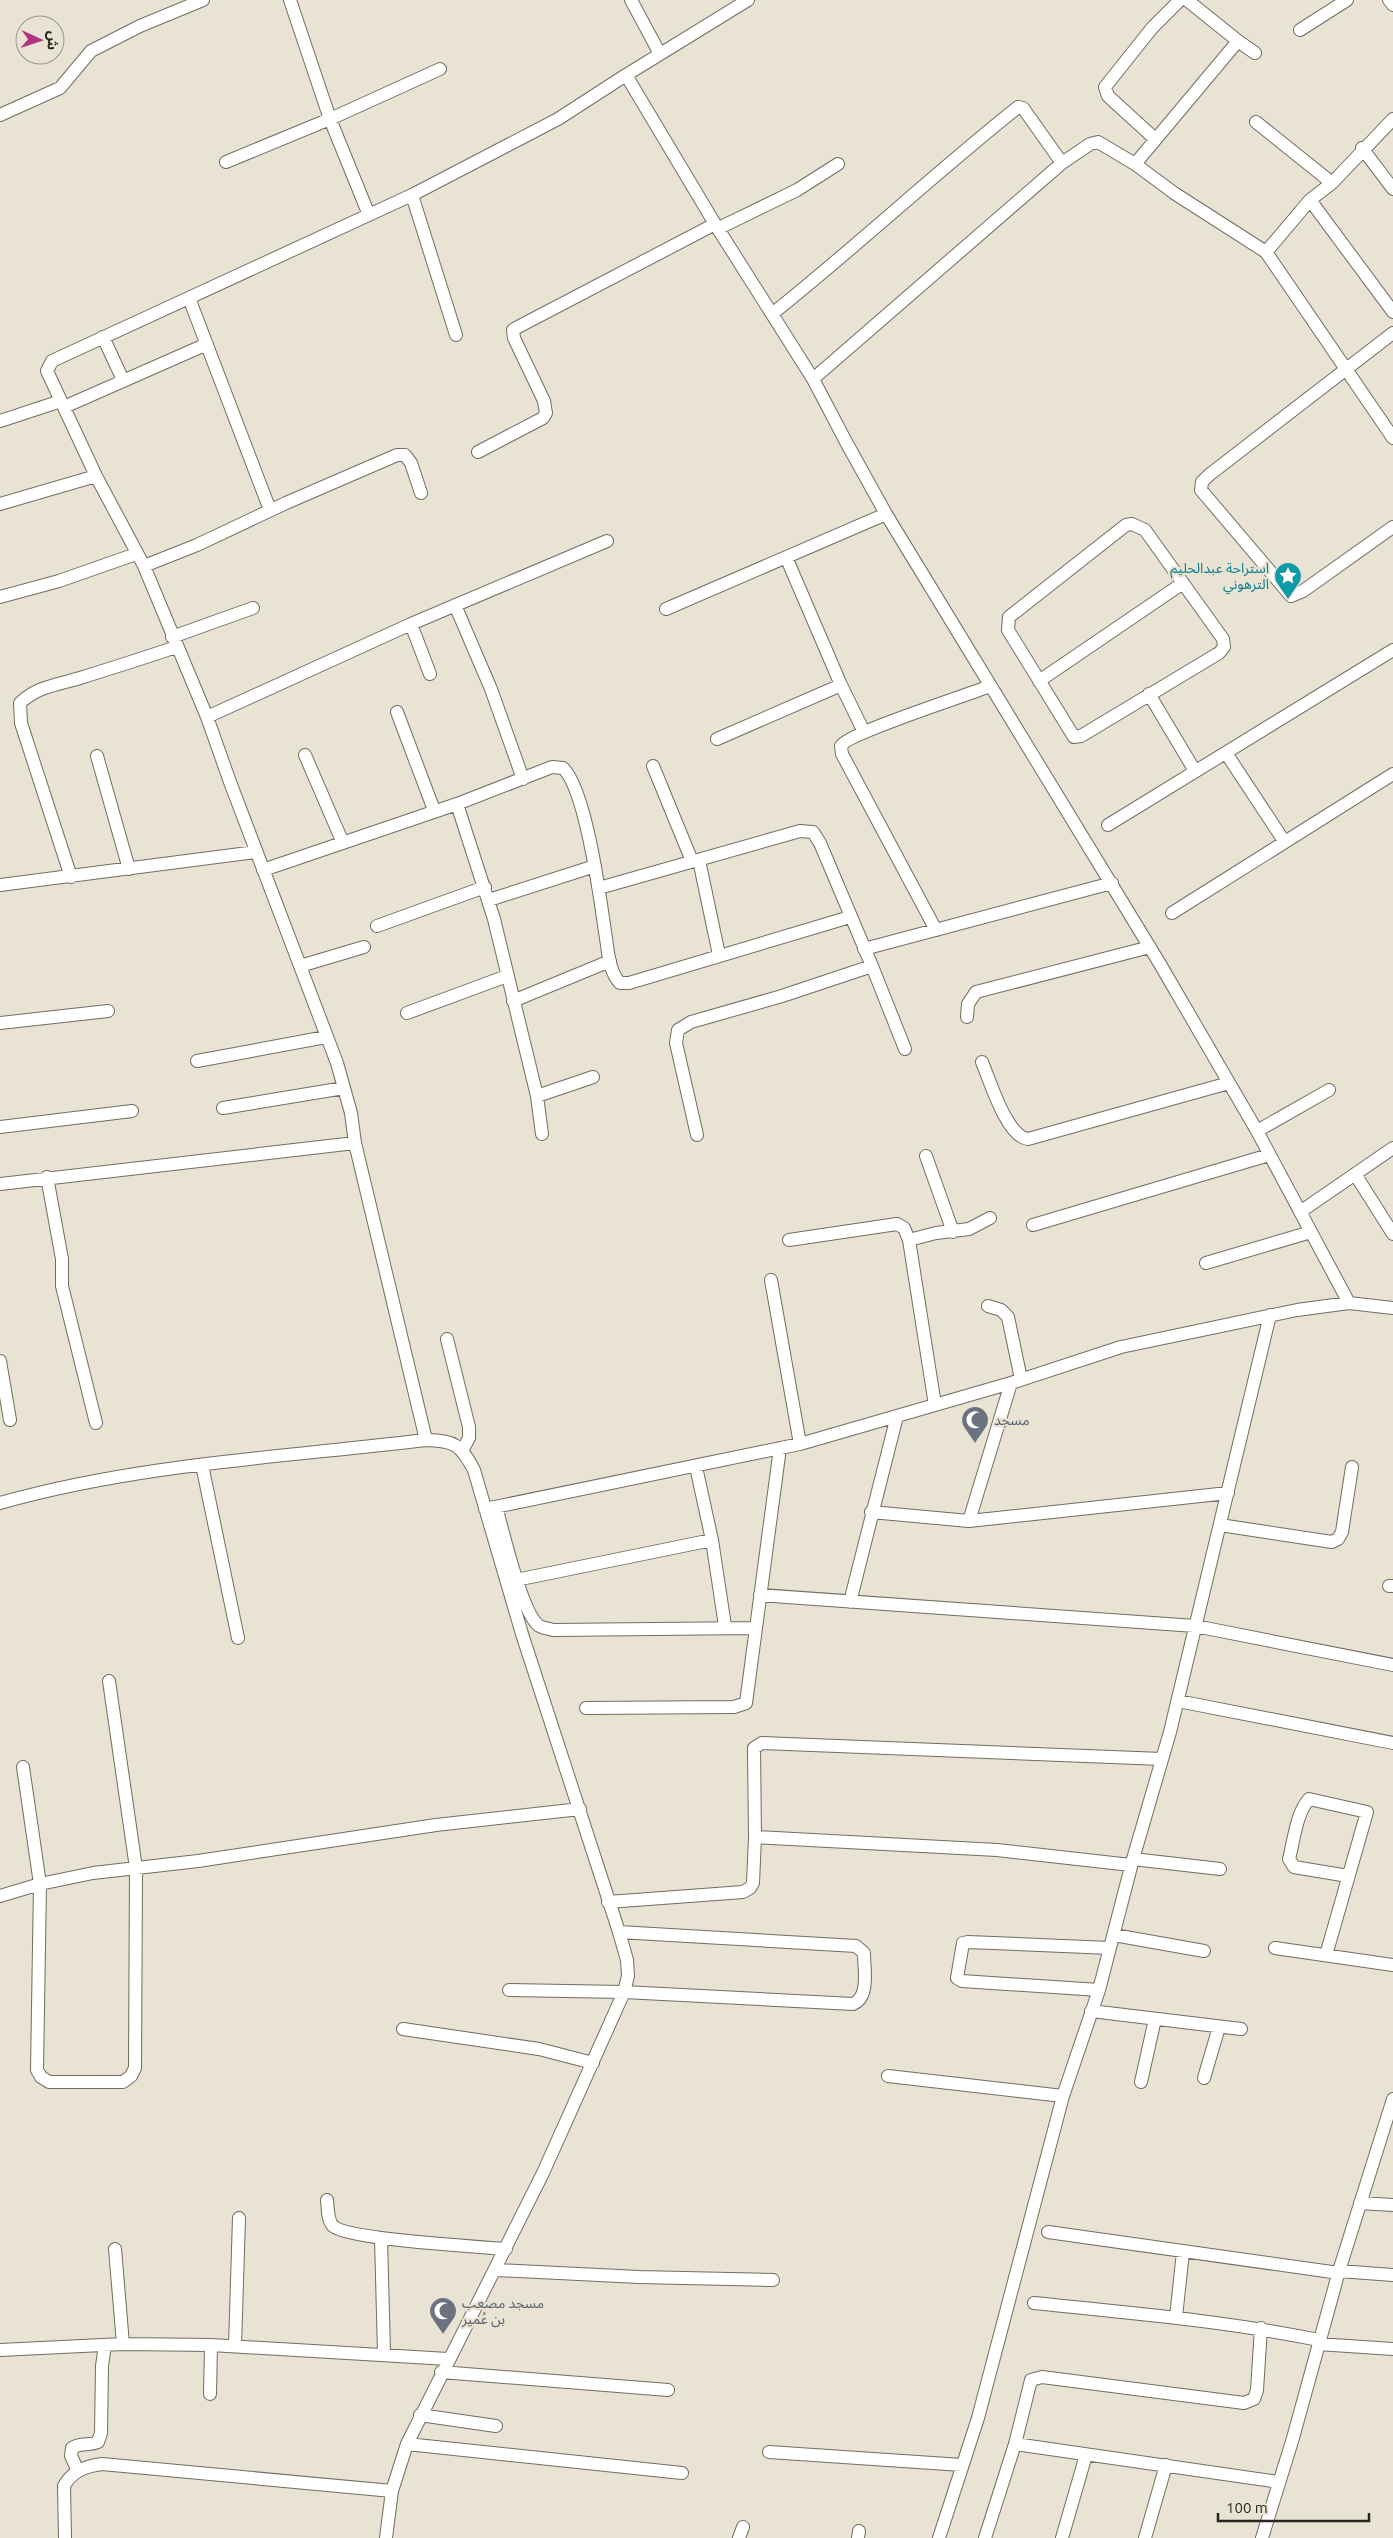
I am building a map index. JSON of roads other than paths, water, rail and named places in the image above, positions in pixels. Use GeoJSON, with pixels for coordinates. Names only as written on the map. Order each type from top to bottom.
{"type":"FeatureCollection","features":[{"type":"Feature","properties":{"kind":"street"},"geometry":{"type":"LineString","coordinates":[[0,115],[60,88],[76,66],[91,51],[140,26],[203,0]]}},
{"type":"Feature","properties":{"kind":"street"},"geometry":{"type":"LineString","coordinates":[[290,0],[330,119],[369,215]]}},
{"type":"Feature","properties":{"kind":"street"},"geometry":{"type":"LineString","coordinates":[[631,0],[660,54]]}},
{"type":"Feature","properties":{"kind":"street"},"geometry":{"type":"LineString","coordinates":[[426,1440],[355,1143],[351,1113],[344,1088],[207,717],[174,642],[144,566],[96,476],[48,376],[48,366],[52,361],[103,337],[412,195],[558,119],[748,0]]}},
{"type":"Feature","properties":{"kind":"street"},"geometry":{"type":"LineString","coordinates":[[1154,138],[1108,96],[1105,87],[1152,28],[1180,0]]}},
{"type":"Feature","properties":{"kind":"street"},"geometry":{"type":"LineString","coordinates":[[1187,0],[1255,53]]}},
{"type":"Feature","properties":{"kind":"street"},"geometry":{"type":"LineString","coordinates":[[1300,30],[1348,0]]}},
{"type":"Feature","properties":{"kind":"street"},"geometry":{"type":"LineString","coordinates":[[1389,0],[1393,6]]}},
{"type":"Feature","properties":{"kind":"street"},"geometry":{"type":"LineString","coordinates":[[1135,164],[1154,138],[1238,41]]}},
{"type":"Feature","properties":{"kind":"street"},"geometry":{"type":"LineString","coordinates":[[226,162],[330,119],[440,69]]}},
{"type":"Feature","properties":{"kind":"street"},"geometry":{"type":"LineString","coordinates":[[626,75],[717,226],[813,379],[844,440],[886,514],[1150,947],[1257,1131],[1349,1303]]}},
{"type":"Feature","properties":{"kind":"street"},"geometry":{"type":"LineString","coordinates":[[772,314],[832,266],[941,168],[1018,107],[1023,108],[1062,164]]}},
{"type":"Feature","properties":{"kind":"street"},"geometry":{"type":"LineString","coordinates":[[1266,252],[1310,200],[1332,183],[1362,148],[1393,119]]}},
{"type":"Feature","properties":{"kind":"street"},"geometry":{"type":"LineString","coordinates":[[1256,122],[1332,183]]}},
{"type":"Feature","properties":{"kind":"street"},"geometry":{"type":"LineString","coordinates":[[813,379],[1062,164],[1090,144],[1098,142],[1135,164],[1174,193],[1266,252],[1393,438]]}},
{"type":"Feature","properties":{"kind":"street"},"geometry":{"type":"LineString","coordinates":[[1362,148],[1393,189]]}},
{"type":"Feature","properties":{"kind":"street"},"geometry":{"type":"LineString","coordinates":[[478,452],[543,418],[546,414],[544,401],[514,338],[513,330],[717,226],[797,190],[838,164]]}},
{"type":"Feature","properties":{"kind":"street"},"geometry":{"type":"LineString","coordinates":[[412,195],[456,335]]}},
{"type":"Feature","properties":{"kind":"street"},"geometry":{"type":"LineString","coordinates":[[1310,200],[1393,312]]}},
{"type":"Feature","properties":{"kind":"street"},"geometry":{"type":"LineString","coordinates":[[189,298],[270,510]]}},
{"type":"Feature","properties":{"kind":"street"},"geometry":{"type":"LineString","coordinates":[[1393,333],[1209,474],[1202,482],[1201,490],[1290,596],[1304,591],[1393,528]]}},
{"type":"Feature","properties":{"kind":"street"},"geometry":{"type":"LineString","coordinates":[[103,337],[123,380]]}},
{"type":"Feature","properties":{"kind":"street"},"geometry":{"type":"LineString","coordinates":[[0,421],[63,404],[207,344]]}},
{"type":"Feature","properties":{"kind":"street"},"geometry":{"type":"LineString","coordinates":[[144,566],[197,545],[270,510],[397,456],[405,455],[411,463],[421,493]]}},
{"type":"Feature","properties":{"kind":"street"},"geometry":{"type":"LineString","coordinates":[[0,504],[96,476]]}},
{"type":"Feature","properties":{"kind":"street"},"geometry":{"type":"LineString","coordinates":[[666,609],[886,514]]}},
{"type":"Feature","properties":{"kind":"street"},"geometry":{"type":"LineString","coordinates":[[1132,524],[1145,530],[1183,583],[1223,639],[1224,647],[1220,653],[1081,736],[1074,737],[1008,630],[1009,617],[1126,525],[1132,524]]}},
{"type":"Feature","properties":{"kind":"street"},"geometry":{"type":"LineString","coordinates":[[207,717],[411,624],[607,541]]}},
{"type":"Feature","properties":{"kind":"street"},"geometry":{"type":"LineString","coordinates":[[0,597],[59,581],[136,554]]}},
{"type":"Feature","properties":{"kind":"street"},"geometry":{"type":"LineString","coordinates":[[786,557],[841,685],[864,732]]}},
{"type":"Feature","properties":{"kind":"street"},"geometry":{"type":"LineString","coordinates":[[1038,681],[1183,583]]}},
{"type":"Feature","properties":{"kind":"street"},"geometry":{"type":"LineString","coordinates":[[455,605],[491,689],[523,779]]}},
{"type":"Feature","properties":{"kind":"street"},"geometry":{"type":"LineString","coordinates":[[70,877],[21,723],[20,703],[30,693],[49,685],[75,679],[174,642],[253,608]]}},
{"type":"Feature","properties":{"kind":"street"},"geometry":{"type":"LineString","coordinates":[[411,624],[430,674]]}},
{"type":"Feature","properties":{"kind":"street"},"geometry":{"type":"LineString","coordinates":[[1108,825],[1393,650]]}},
{"type":"Feature","properties":{"kind":"street"},"geometry":{"type":"LineString","coordinates":[[717,739],[841,685]]}},
{"type":"Feature","properties":{"kind":"street"},"geometry":{"type":"LineString","coordinates":[[936,930],[842,754],[841,746],[843,741],[864,732],[990,686]]}},
{"type":"Feature","properties":{"kind":"street"},"geometry":{"type":"LineString","coordinates":[[1149,694],[1195,770]]}},
{"type":"Feature","properties":{"kind":"street"},"geometry":{"type":"LineString","coordinates":[[397,712],[434,810]]}},
{"type":"Feature","properties":{"kind":"street"},"geometry":{"type":"LineString","coordinates":[[1226,752],[1284,841]]}},
{"type":"Feature","properties":{"kind":"street"},"geometry":{"type":"LineString","coordinates":[[306,755],[343,843]]}},
{"type":"Feature","properties":{"kind":"street"},"geometry":{"type":"LineString","coordinates":[[97,756],[129,869]]}},
{"type":"Feature","properties":{"kind":"street"},"geometry":{"type":"LineString","coordinates":[[653,766],[696,860],[719,955]]}},
{"type":"Feature","properties":{"kind":"street"},"geometry":{"type":"LineString","coordinates":[[263,870],[434,810],[457,804],[552,767],[563,768],[575,784],[595,866],[610,961],[615,978],[620,983],[629,983],[850,917]]}},
{"type":"Feature","properties":{"kind":"street"},"geometry":{"type":"LineString","coordinates":[[1172,913],[1393,774]]}},
{"type":"Feature","properties":{"kind":"street"},"geometry":{"type":"LineString","coordinates":[[457,804],[487,894],[537,1096],[542,1134]]}},
{"type":"Feature","properties":{"kind":"street"},"geometry":{"type":"LineString","coordinates":[[598,888],[800,831],[813,832],[820,843],[905,1049]]}},
{"type":"Feature","properties":{"kind":"street"},"geometry":{"type":"LineString","coordinates":[[0,885],[256,852]]}},
{"type":"Feature","properties":{"kind":"street"},"geometry":{"type":"LineString","coordinates":[[377,926],[487,894],[595,866]]}},
{"type":"Feature","properties":{"kind":"street"},"geometry":{"type":"LineString","coordinates":[[864,949],[1112,883]]}},
{"type":"Feature","properties":{"kind":"street"},"geometry":{"type":"LineString","coordinates":[[300,966],[364,947]]}},
{"type":"Feature","properties":{"kind":"street"},"geometry":{"type":"LineString","coordinates":[[967,1017],[968,1004],[976,992],[1150,947]]}},
{"type":"Feature","properties":{"kind":"street"},"geometry":{"type":"LineString","coordinates":[[513,1001],[610,961]]}},
{"type":"Feature","properties":{"kind":"street"},"geometry":{"type":"LineString","coordinates":[[697,1134],[676,1043],[678,1030],[691,1022],[782,996],[872,966]]}},
{"type":"Feature","properties":{"kind":"street"},"geometry":{"type":"LineString","coordinates":[[407,1013],[507,976]]}},
{"type":"Feature","properties":{"kind":"street"},"geometry":{"type":"LineString","coordinates":[[0,1023],[108,1011]]}},
{"type":"Feature","properties":{"kind":"street"},"geometry":{"type":"LineString","coordinates":[[198,1061],[326,1037]]}},
{"type":"Feature","properties":{"kind":"street"},"geometry":{"type":"LineString","coordinates":[[982,1062],[1011,1128],[1022,1138],[1028,1139],[1229,1084]]}},
{"type":"Feature","properties":{"kind":"street"},"geometry":{"type":"LineString","coordinates":[[537,1096],[593,1077]]}},
{"type":"Feature","properties":{"kind":"street"},"geometry":{"type":"LineString","coordinates":[[223,1108],[344,1088]]}},
{"type":"Feature","properties":{"kind":"street"},"geometry":{"type":"LineString","coordinates":[[1257,1131],[1329,1090]]}},
{"type":"Feature","properties":{"kind":"street"},"geometry":{"type":"LineString","coordinates":[[0,1127],[132,1111]]}},
{"type":"Feature","properties":{"kind":"street"},"geometry":{"type":"LineString","coordinates":[[0,1184],[355,1143]]}},
{"type":"Feature","properties":{"kind":"street"},"geometry":{"type":"LineString","coordinates":[[1300,1212],[1393,1148]]}},
{"type":"Feature","properties":{"kind":"street"},"geometry":{"type":"LineString","coordinates":[[1033,1225],[1269,1155]]}},
{"type":"Feature","properties":{"kind":"street"},"geometry":{"type":"LineString","coordinates":[[926,1156],[953,1232]]}},
{"type":"Feature","properties":{"kind":"street"},"geometry":{"type":"LineString","coordinates":[[1355,1174],[1393,1234]]}},
{"type":"Feature","properties":{"kind":"street"},"geometry":{"type":"LineString","coordinates":[[47,1178],[62,1259],[62,1286],[96,1423]]}},
{"type":"Feature","properties":{"kind":"street"},"geometry":{"type":"LineString","coordinates":[[908,1240],[936,1233],[968,1230],[990,1218]]}},
{"type":"Feature","properties":{"kind":"street"},"geometry":{"type":"LineString","coordinates":[[789,1240],[897,1224],[904,1228],[908,1240],[935,1405]]}},
{"type":"Feature","properties":{"kind":"street"},"geometry":{"type":"LineString","coordinates":[[1206,1262],[1311,1232]]}},
{"type":"Feature","properties":{"kind":"street"},"geometry":{"type":"LineString","coordinates":[[771,1280],[800,1444]]}},
{"type":"Feature","properties":{"kind":"street"},"geometry":{"type":"LineString","coordinates":[[490,1508],[800,1444],[1016,1381],[1121,1347],[1270,1315],[1349,1303],[1393,1308]]}},
{"type":"Feature","properties":{"kind":"street"},"geometry":{"type":"LineString","coordinates":[[968,1521],[1016,1381],[1008,1317],[1001,1310],[988,1306]]}},
{"type":"Feature","properties":{"kind":"street"},"geometry":{"type":"LineString","coordinates":[[939,2538],[993,2363],[1063,2096],[1100,1990],[1132,1862],[1178,1701],[1270,1315]]}},
{"type":"Feature","properties":{"kind":"street"},"geometry":{"type":"LineString","coordinates":[[447,1339],[469,1427],[470,1438],[463,1449]]}},
{"type":"Feature","properties":{"kind":"street"},"geometry":{"type":"LineString","coordinates":[[0,1361],[10,1420]]}},
{"type":"Feature","properties":{"kind":"street"},"geometry":{"type":"LineString","coordinates":[[850,1602],[871,1512],[897,1416]]}},
{"type":"Feature","properties":{"kind":"street"},"geometry":{"type":"LineString","coordinates":[[0,1503],[85,1482],[202,1465],[426,1440],[449,1440],[463,1449],[474,1470],[516,1580],[532,1618],[539,1626],[553,1630],[725,1626],[756,1628]]}},
{"type":"Feature","properties":{"kind":"street"},"geometry":{"type":"LineString","coordinates":[[586,1708],[734,1707],[743,1705],[748,1700],[780,1448]]}},
{"type":"Feature","properties":{"kind":"street"},"geometry":{"type":"LineString","coordinates":[[202,1465],[238,1638]]}},
{"type":"Feature","properties":{"kind":"street"},"geometry":{"type":"LineString","coordinates":[[1220,1525],[1332,1542],[1338,1539],[1342,1532],[1352,1466]]}},
{"type":"Feature","properties":{"kind":"street"},"geometry":{"type":"LineString","coordinates":[[696,1467],[712,1540],[725,1626]]}},
{"type":"Feature","properties":{"kind":"street"},"geometry":{"type":"LineString","coordinates":[[871,1512],[968,1521],[1228,1493]]}},
{"type":"Feature","properties":{"kind":"street"},"geometry":{"type":"LineString","coordinates":[[386,2538],[392,2491],[406,2444],[441,2372],[506,2249],[593,2062],[624,1992],[628,1976],[627,1960],[619,1932],[522,1634],[490,1508]]}},
{"type":"Feature","properties":{"kind":"street"},"geometry":{"type":"LineString","coordinates":[[516,1580],[712,1540]]}},
{"type":"Feature","properties":{"kind":"street"},"geometry":{"type":"LineString","coordinates":[[760,1595],[1196,1626],[1393,1665]]}},
{"type":"Feature","properties":{"kind":"street"},"geometry":{"type":"LineString","coordinates":[[23,1767],[40,1884],[37,2070],[41,2077],[49,2082],[123,2082],[131,2076],[135,2068],[136,1868],[109,1681]]}},
{"type":"Feature","properties":{"kind":"street"},"geometry":{"type":"LineString","coordinates":[[1178,1701],[1393,1743]]}},
{"type":"Feature","properties":{"kind":"street"},"geometry":{"type":"LineString","coordinates":[[608,1902],[743,1892],[750,1888],[753,1883],[755,1837],[754,1748],[762,1743],[1162,1759]]}},
{"type":"Feature","properties":{"kind":"street"},"geometry":{"type":"LineString","coordinates":[[1326,1955],[1367,1812],[1309,1799],[1305,1804],[1298,1824],[1289,1859],[1291,1864],[1294,1867],[1348,1876]]}},
{"type":"Feature","properties":{"kind":"street"},"geometry":{"type":"LineString","coordinates":[[0,1896],[40,1884],[93,1873],[436,1825],[580,1809]]}},
{"type":"Feature","properties":{"kind":"street"},"geometry":{"type":"LineString","coordinates":[[755,1837],[996,1850],[1220,1869]]}},
{"type":"Feature","properties":{"kind":"street"},"geometry":{"type":"LineString","coordinates":[[509,1990],[624,1992],[853,2004],[860,2002],[864,1992],[864,1953],[856,1946],[619,1932]]}},
{"type":"Feature","properties":{"kind":"street"},"geometry":{"type":"LineString","coordinates":[[1114,1935],[1204,1951]]}},
{"type":"Feature","properties":{"kind":"street"},"geometry":{"type":"LineString","coordinates":[[1100,1990],[962,1981],[957,1978],[963,1943],[1110,1948]]}},
{"type":"Feature","properties":{"kind":"street"},"geometry":{"type":"LineString","coordinates":[[1275,1948],[1393,1965]]}},
{"type":"Feature","properties":{"kind":"street"},"geometry":{"type":"LineString","coordinates":[[1092,2011],[1241,2029]]}},
{"type":"Feature","properties":{"kind":"street"},"geometry":{"type":"LineString","coordinates":[[1141,2082],[1155,2019]]}},
{"type":"Feature","properties":{"kind":"street"},"geometry":{"type":"LineString","coordinates":[[1204,2078],[1219,2027]]}},
{"type":"Feature","properties":{"kind":"street"},"geometry":{"type":"LineString","coordinates":[[403,2029],[529,2048],[593,2062]]}},
{"type":"Feature","properties":{"kind":"street"},"geometry":{"type":"LineString","coordinates":[[888,2076],[1063,2096]]}},
{"type":"Feature","properties":{"kind":"street"},"geometry":{"type":"LineString","coordinates":[[1262,2538],[1280,2482],[1360,2203],[1390,2119],[1393,2099]]}},
{"type":"Feature","properties":{"kind":"street"},"geometry":{"type":"LineString","coordinates":[[327,2200],[330,2222],[338,2229],[381,2238],[506,2249]]}},
{"type":"Feature","properties":{"kind":"street"},"geometry":{"type":"LineString","coordinates":[[1360,2203],[1393,2205]]}},
{"type":"Feature","properties":{"kind":"street"},"geometry":{"type":"LineString","coordinates":[[235,2346],[239,2218]]}},
{"type":"Feature","properties":{"kind":"street"},"geometry":{"type":"LineString","coordinates":[[1048,2232],[1339,2272],[1393,2275]]}},
{"type":"Feature","properties":{"kind":"street"},"geometry":{"type":"LineString","coordinates":[[381,2238],[384,2354]]}},
{"type":"Feature","properties":{"kind":"street"},"geometry":{"type":"LineString","coordinates":[[115,2249],[123,2344]]}},
{"type":"Feature","properties":{"kind":"street"},"geometry":{"type":"LineString","coordinates":[[1176,2317],[1183,2252]]}},
{"type":"Feature","properties":{"kind":"street"},"geometry":{"type":"LineString","coordinates":[[496,2270],[639,2277],[773,2280]]}},
{"type":"Feature","properties":{"kind":"street"},"geometry":{"type":"LineString","coordinates":[[1034,2304],[1176,2317],[1261,2328],[1319,2342],[1393,2349]]}},
{"type":"Feature","properties":{"kind":"street"},"geometry":{"type":"LineString","coordinates":[[985,2538],[1015,2444],[1031,2380],[1042,2377],[1244,2403],[1254,2399],[1257,2390],[1261,2328]]}},
{"type":"Feature","properties":{"kind":"street"},"geometry":{"type":"LineString","coordinates":[[0,2350],[123,2344],[211,2344],[448,2359]]}},
{"type":"Feature","properties":{"kind":"street"},"geometry":{"type":"LineString","coordinates":[[210,2394],[211,2344]]}},
{"type":"Feature","properties":{"kind":"street"},"geometry":{"type":"LineString","coordinates":[[78,2471],[71,2456],[72,2448],[77,2444],[93,2444],[98,2442],[101,2433],[104,2345]]}},
{"type":"Feature","properties":{"kind":"street"},"geometry":{"type":"LineString","coordinates":[[441,2372],[668,2390]]}},
{"type":"Feature","properties":{"kind":"street"},"geometry":{"type":"LineString","coordinates":[[420,2415],[496,2426]]}},
{"type":"Feature","properties":{"kind":"street"},"geometry":{"type":"LineString","coordinates":[[406,2444],[682,2473]]}},
{"type":"Feature","properties":{"kind":"street"},"geometry":{"type":"LineString","coordinates":[[1015,2444],[1280,2482]]}},
{"type":"Feature","properties":{"kind":"street"},"geometry":{"type":"LineString","coordinates":[[770,2452],[962,2465]]}},
{"type":"Feature","properties":{"kind":"street"},"geometry":{"type":"LineString","coordinates":[[1062,2538],[1086,2455]]}},
{"type":"Feature","properties":{"kind":"street"},"geometry":{"type":"LineString","coordinates":[[65,2538],[64,2486],[78,2471],[87,2466],[102,2464],[392,2491]]}},
{"type":"Feature","properties":{"kind":"street"},"geometry":{"type":"LineString","coordinates":[[1145,2538],[1166,2465]]}},
{"type":"Feature","properties":{"kind":"place","name":"استراحة عبدالحليم الترهوني"},"geometry":{"type":"Point","coordinates":[1288,600]}},
{"type":"Feature","properties":{"kind":"place","name":"مسجد"},"geometry":{"type":"Point","coordinates":[975,1444]}},
{"type":"Feature","properties":{"kind":"place","name":"مسجد مصعب بن عُمير"},"geometry":{"type":"Point","coordinates":[443,2335]}}]}
